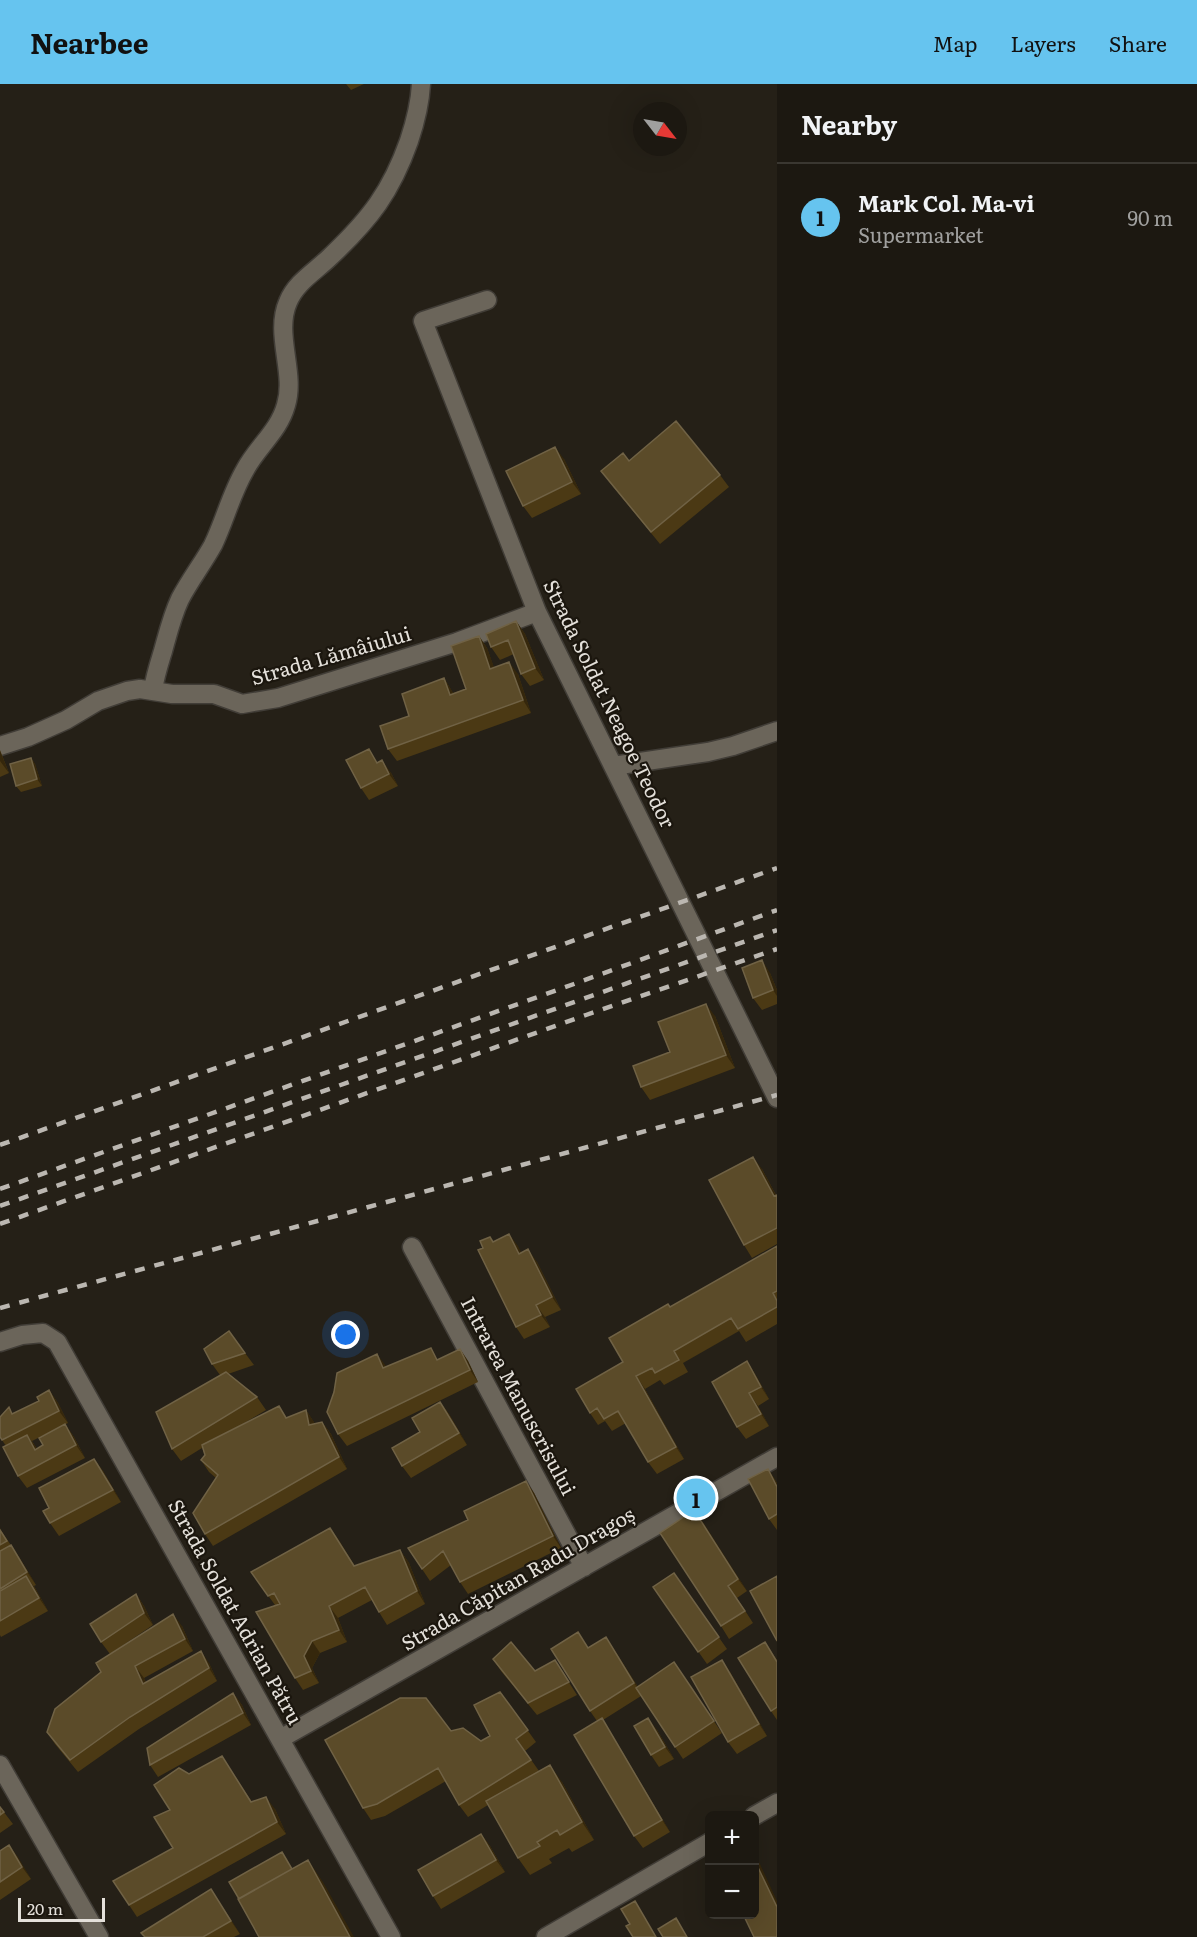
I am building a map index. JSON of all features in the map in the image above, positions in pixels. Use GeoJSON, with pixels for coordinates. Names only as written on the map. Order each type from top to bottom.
{"type":"FeatureCollection","features":[{"type":"Feature","properties":{"kind":"street"},"geometry":{"type":"LineString","coordinates":[[153,690],[156,669],[171,620],[180,600],[212,547],[239,480],[279,423],[287,404],[287,366],[283,326],[288,301],[297,287],[364,224],[390,188],[419,108],[421,84]]}},
{"type":"Feature","properties":{"kind":"street","name":"Strada Soldat Neagoe Teodor"},"geometry":{"type":"LineString","coordinates":[[487,300],[423,321],[537,612],[777,1098]]}},
{"type":"Feature","properties":{"kind":"street","name":"Strada Lămâiului"},"geometry":{"type":"LineString","coordinates":[[0,746],[28,737],[114,695],[140,689],[172,694],[214,694],[242,704],[278,698],[457,642],[537,612]]}},
{"type":"Feature","properties":{"kind":"street"},"geometry":{"type":"LineString","coordinates":[[613,766],[708,752],[777,731]]}},
{"type":"Feature","properties":{"kind":"street","name":"Intrarea Manuscrisului"},"geometry":{"type":"LineString","coordinates":[[412,1247],[584,1567]]}},
{"type":"Feature","properties":{"kind":"street","name":"Strada Soldat Adrian Pătru"},"geometry":{"type":"LineString","coordinates":[[0,1342],[22,1335],[43,1333],[57,1342],[391,1937]]}},
{"type":"Feature","properties":{"kind":"street","name":"Strada Căpitan Radu Dragoș"},"geometry":{"type":"LineString","coordinates":[[280,1739],[777,1457]]}},
{"type":"Feature","properties":{"kind":"street"},"geometry":{"type":"LineString","coordinates":[[0,1765],[99,1937]]}},
{"type":"Feature","properties":{"kind":"street"},"geometry":{"type":"LineString","coordinates":[[759,1813],[777,1803]]}},
{"type":"Feature","properties":{"kind":"street"},"geometry":{"type":"LineString","coordinates":[[546,1937],[705,1845]]}},
{"type":"Feature","properties":{"kind":"building"},"geometry":{"type":"Polygon","coordinates":[[[676,421],[720,475],[651,532],[601,471],[623,453],[629,461],[676,421]]]}},
{"type":"Feature","properties":{"kind":"building"},"geometry":{"type":"Polygon","coordinates":[[[555,447],[572,482],[523,506],[506,471],[555,447]]]}},
{"type":"Feature","properties":{"kind":"building"},"geometry":{"type":"Polygon","coordinates":[[[516,621],[535,668],[521,674],[508,640],[491,647],[486,634],[516,621]]]}},
{"type":"Feature","properties":{"kind":"building"},"geometry":{"type":"Polygon","coordinates":[[[479,636],[490,669],[509,662],[523,700],[388,749],[380,726],[409,716],[402,694],[444,678],[450,695],[466,689],[451,646],[479,636]]]}},
{"type":"Feature","properties":{"kind":"building"},"geometry":{"type":"Polygon","coordinates":[[[369,749],[377,763],[382,760],[389,774],[361,788],[346,760],[369,749]]]}},
{"type":"Feature","properties":{"kind":"building"},"geometry":{"type":"Polygon","coordinates":[[[31,758],[37,779],[16,786],[10,764],[31,758]]]}},
{"type":"Feature","properties":{"kind":"building"},"geometry":{"type":"Polygon","coordinates":[[[762,960],[773,990],[753,998],[742,968],[762,960]]]}},
{"type":"Feature","properties":{"kind":"building"},"geometry":{"type":"Polygon","coordinates":[[[706,1004],[726,1055],[641,1087],[633,1066],[670,1052],[658,1022],[706,1004]]]}},
{"type":"Feature","properties":{"kind":"building"},"geometry":{"type":"Polygon","coordinates":[[[753,1157],[774,1196],[777,1195],[777,1228],[744,1245],[709,1180],[753,1157]]]}},
{"type":"Feature","properties":{"kind":"building"},"geometry":{"type":"Polygon","coordinates":[[[509,1234],[519,1254],[528,1249],[552,1297],[536,1305],[541,1315],[516,1327],[478,1250],[483,1248],[480,1241],[490,1237],[493,1242],[509,1234]]]}},
{"type":"Feature","properties":{"kind":"building"},"geometry":{"type":"Polygon","coordinates":[[[777,1246],[777,1291],[773,1293],[777,1307],[738,1329],[731,1318],[674,1351],[679,1360],[655,1373],[652,1368],[636,1376],[676,1447],[648,1462],[618,1411],[604,1419],[597,1408],[590,1413],[576,1389],[623,1362],[609,1338],[668,1304],[670,1307],[777,1246]]]}},
{"type":"Feature","properties":{"kind":"building"},"geometry":{"type":"Polygon","coordinates":[[[229,1331],[245,1353],[212,1364],[204,1349],[229,1331]]]}},
{"type":"Feature","properties":{"kind":"building"},"geometry":{"type":"Polygon","coordinates":[[[431,1348],[437,1360],[460,1349],[470,1370],[338,1434],[327,1412],[334,1392],[337,1373],[377,1354],[383,1368],[431,1348]]]}},
{"type":"Feature","properties":{"kind":"building"},"geometry":{"type":"Polygon","coordinates":[[[747,1361],[761,1387],[749,1393],[761,1414],[737,1427],[712,1382],[747,1361]]]}},
{"type":"Feature","properties":{"kind":"building"},"geometry":{"type":"Polygon","coordinates":[[[226,1372],[257,1397],[172,1449],[156,1412],[226,1372]]]}},
{"type":"Feature","properties":{"kind":"building"},"geometry":{"type":"Polygon","coordinates":[[[49,1390],[59,1411],[2,1440],[0,1417],[9,1407],[12,1414],[39,1401],[37,1397],[49,1390]]]}},
{"type":"Feature","properties":{"kind":"building"},"geometry":{"type":"Polygon","coordinates":[[[440,1402],[459,1433],[402,1466],[392,1448],[420,1432],[412,1418],[440,1402]]]}},
{"type":"Feature","properties":{"kind":"building"},"geometry":{"type":"Polygon","coordinates":[[[279,1406],[286,1418],[306,1410],[309,1425],[322,1422],[339,1457],[205,1534],[193,1513],[218,1475],[201,1460],[205,1455],[202,1445],[279,1406]]]}},
{"type":"Feature","properties":{"kind":"building"},"geometry":{"type":"Polygon","coordinates":[[[65,1424],[76,1445],[18,1476],[3,1447],[27,1435],[35,1450],[43,1445],[39,1438],[65,1424]]]}},
{"type":"Feature","properties":{"kind":"building"},"geometry":{"type":"Polygon","coordinates":[[[94,1459],[113,1490],[50,1523],[43,1511],[49,1508],[39,1488],[94,1459]]]}},
{"type":"Feature","properties":{"kind":"building"},"geometry":{"type":"Polygon","coordinates":[[[768,1469],[777,1487],[777,1514],[769,1519],[748,1479],[768,1469]]]}},
{"type":"Feature","properties":{"kind":"building"},"geometry":{"type":"Polygon","coordinates":[[[526,1481],[553,1536],[460,1582],[443,1551],[422,1569],[408,1548],[468,1520],[464,1511],[526,1481]]]}},
{"type":"Feature","properties":{"kind":"building"},"geometry":{"type":"Polygon","coordinates":[[[694,1510],[738,1579],[728,1586],[745,1611],[721,1626],[660,1533],[694,1510]]]}},
{"type":"Feature","properties":{"kind":"building"},"geometry":{"type":"Polygon","coordinates":[[[330,1528],[354,1566],[400,1550],[417,1591],[379,1612],[365,1587],[329,1606],[339,1630],[312,1641],[304,1656],[311,1671],[295,1678],[256,1612],[280,1604],[274,1593],[268,1596],[251,1572],[330,1528]]]}},
{"type":"Feature","properties":{"kind":"building"},"geometry":{"type":"Polygon","coordinates":[[[0,1530],[7,1541],[0,1545],[0,1530]]]}},
{"type":"Feature","properties":{"kind":"building"},"geometry":{"type":"Polygon","coordinates":[[[11,1545],[27,1572],[0,1589],[0,1551],[11,1545]]]}},
{"type":"Feature","properties":{"kind":"building"},"geometry":{"type":"Polygon","coordinates":[[[674,1573],[719,1637],[698,1652],[653,1587],[674,1573]]]}},
{"type":"Feature","properties":{"kind":"building"},"geometry":{"type":"Polygon","coordinates":[[[26,1576],[39,1598],[0,1621],[0,1591],[26,1576]]]}},
{"type":"Feature","properties":{"kind":"building"},"geometry":{"type":"Polygon","coordinates":[[[777,1576],[777,1641],[750,1591],[777,1576]]]}},
{"type":"Feature","properties":{"kind":"building"},"geometry":{"type":"Polygon","coordinates":[[[136,1594],[144,1613],[101,1642],[90,1624],[136,1594]]]}},
{"type":"Feature","properties":{"kind":"building"},"geometry":{"type":"Polygon","coordinates":[[[173,1614],[185,1639],[135,1666],[143,1684],[201,1651],[209,1668],[130,1717],[70,1760],[47,1732],[55,1709],[101,1672],[96,1663],[173,1614]]]}},
{"type":"Feature","properties":{"kind":"building"},"geometry":{"type":"Polygon","coordinates":[[[578,1632],[588,1648],[606,1637],[634,1683],[590,1711],[551,1649],[578,1632]]]}},
{"type":"Feature","properties":{"kind":"building"},"geometry":{"type":"Polygon","coordinates":[[[511,1642],[535,1671],[555,1660],[569,1682],[528,1703],[493,1659],[511,1642]]]}},
{"type":"Feature","properties":{"kind":"building"},"geometry":{"type":"Polygon","coordinates":[[[765,1642],[777,1662],[777,1707],[771,1711],[738,1658],[765,1642]]]}},
{"type":"Feature","properties":{"kind":"building"},"geometry":{"type":"Polygon","coordinates":[[[722,1660],[759,1724],[728,1742],[691,1677],[722,1660]]]}},
{"type":"Feature","properties":{"kind":"building"},"geometry":{"type":"Polygon","coordinates":[[[674,1662],[714,1721],[675,1747],[636,1688],[674,1662]]]}},
{"type":"Feature","properties":{"kind":"building"},"geometry":{"type":"Polygon","coordinates":[[[500,1692],[528,1730],[516,1739],[531,1760],[459,1805],[438,1768],[377,1804],[363,1808],[325,1740],[400,1698],[426,1698],[451,1731],[463,1728],[481,1741],[490,1736],[474,1705],[500,1692]]]}},
{"type":"Feature","properties":{"kind":"building"},"geometry":{"type":"Polygon","coordinates":[[[233,1693],[243,1713],[150,1765],[147,1748],[233,1693]]]}},
{"type":"Feature","properties":{"kind":"building"},"geometry":{"type":"Polygon","coordinates":[[[602,1718],[662,1820],[634,1836],[574,1735],[602,1718]]]}},
{"type":"Feature","properties":{"kind":"building"},"geometry":{"type":"Polygon","coordinates":[[[648,1718],[665,1747],[651,1755],[634,1726],[648,1718]]]}},
{"type":"Feature","properties":{"kind":"building"},"geometry":{"type":"Polygon","coordinates":[[[222,1756],[251,1802],[266,1797],[277,1822],[129,1905],[113,1881],[173,1848],[154,1817],[170,1810],[154,1785],[179,1768],[189,1774],[222,1756]]]}},
{"type":"Feature","properties":{"kind":"building"},"geometry":{"type":"Polygon","coordinates":[[[550,1765],[582,1822],[560,1835],[557,1830],[537,1842],[540,1846],[518,1858],[486,1801],[550,1765]]]}},
{"type":"Feature","properties":{"kind":"building"},"geometry":{"type":"Polygon","coordinates":[[[481,1834],[496,1860],[433,1896],[418,1870],[481,1834]]]}},
{"type":"Feature","properties":{"kind":"building"},"geometry":{"type":"Polygon","coordinates":[[[9,1845],[22,1867],[0,1882],[0,1851],[9,1845]]]}},
{"type":"Feature","properties":{"kind":"building"},"geometry":{"type":"Polygon","coordinates":[[[282,1852],[292,1869],[239,1899],[229,1882],[282,1852]]]}},
{"type":"Feature","properties":{"kind":"building"},"geometry":{"type":"Polygon","coordinates":[[[308,1860],[350,1937],[259,1937],[238,1899],[308,1860]]]}},
{"type":"Feature","properties":{"kind":"building"},"geometry":{"type":"Polygon","coordinates":[[[759,1869],[777,1907],[777,1937],[754,1937],[745,1919],[759,1919],[759,1869]]]}},
{"type":"Feature","properties":{"kind":"building"},"geometry":{"type":"Polygon","coordinates":[[[211,1889],[231,1921],[203,1937],[145,1937],[141,1933],[211,1889]]]}},
{"type":"Feature","properties":{"kind":"building"},"geometry":{"type":"Polygon","coordinates":[[[635,1901],[656,1937],[633,1937],[626,1926],[630,1924],[621,1909],[635,1901]]]}},
{"type":"Feature","properties":{"kind":"building"},"geometry":{"type":"Polygon","coordinates":[[[676,1918],[687,1937],[663,1937],[658,1929],[676,1918]]]}},
{"type":"Feature","properties":{"kind":"railway"},"geometry":{"type":"LineString","coordinates":[[0,1145],[777,868]]}},
{"type":"Feature","properties":{"kind":"railway"},"geometry":{"type":"LineString","coordinates":[[0,1189],[777,910]]}},
{"type":"Feature","properties":{"kind":"railway"},"geometry":{"type":"LineString","coordinates":[[0,1206],[777,930]]}},
{"type":"Feature","properties":{"kind":"railway"},"geometry":{"type":"LineString","coordinates":[[0,1224],[777,949]]}},
{"type":"Feature","properties":{"kind":"railway"},"geometry":{"type":"LineString","coordinates":[[0,1308],[777,1095]]}},
{"type":"Feature","properties":{"kind":"place","name":"Mark Col. Ma-vi"},"geometry":{"type":"Point","coordinates":[696,1498]}}]}
